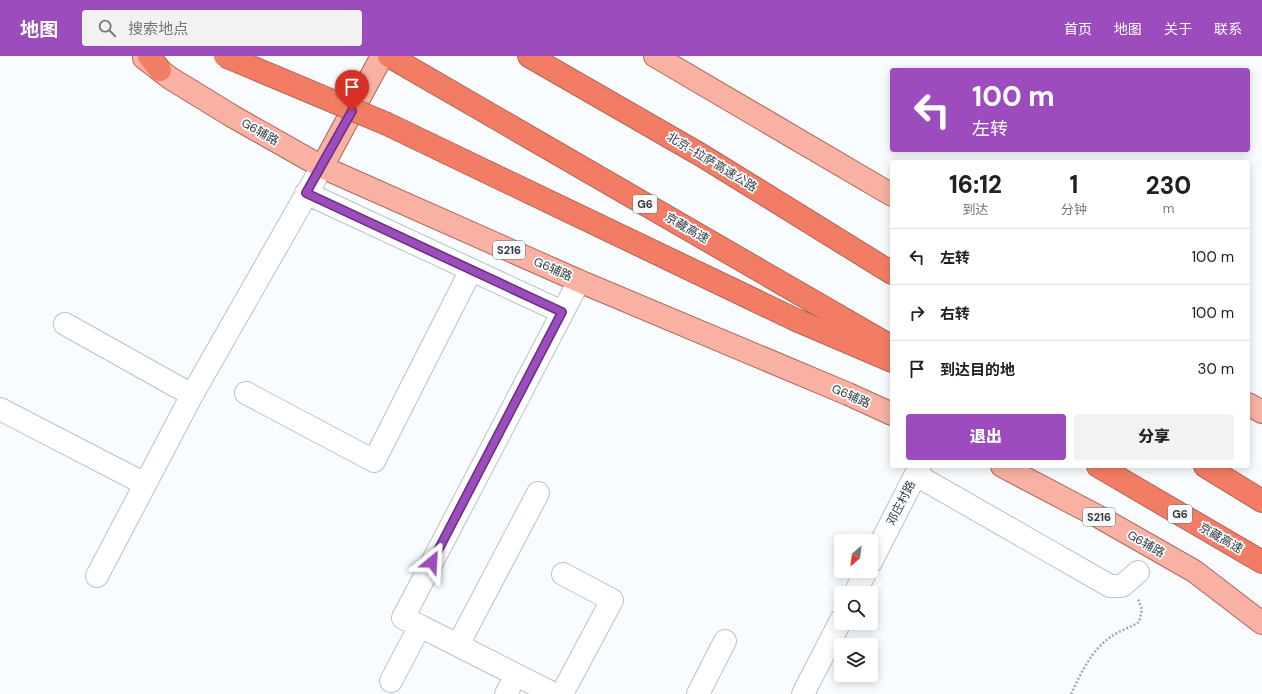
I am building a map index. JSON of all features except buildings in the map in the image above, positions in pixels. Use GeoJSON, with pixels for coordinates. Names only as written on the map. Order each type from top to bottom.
{"type":"FeatureCollection","features":[{"type":"Feature","properties":{"kind":"highway"},"geometry":{"type":"LineString","coordinates":[[225,56],[386,124],[796,320],[890,360]]}},
{"type":"Feature","properties":{"kind":"highway","name":"北京-拉萨高速公路"},"geometry":{"type":"LineString","coordinates":[[530,56],[701,155],[890,272]]}},
{"type":"Feature","properties":{"kind":"highway"},"geometry":{"type":"LineString","coordinates":[[558,56],[701,155]]}},
{"type":"Feature","properties":{"kind":"highway","name":"京藏高速"},"geometry":{"type":"LineString","coordinates":[[390,58],[890,346]]}},
{"type":"Feature","properties":{"kind":"highway","name":"京藏高速"},"geometry":{"type":"LineString","coordinates":[[1101,468],[1262,562]]}},
{"type":"Feature","properties":{"kind":"highway"},"geometry":{"type":"LineString","coordinates":[[1208,468],[1262,501]]}},
{"type":"Feature","properties":{"kind":"main road","name":"G6辅路"},"geometry":{"type":"LineString","coordinates":[[142,56],[232,116],[322,167],[579,281],[890,413]]}},
{"type":"Feature","properties":{"kind":"main road"},"geometry":{"type":"LineString","coordinates":[[655,56],[890,195]]}},
{"type":"Feature","properties":{"kind":"main road"},"geometry":{"type":"LineString","coordinates":[[322,167],[390,58]]}},
{"type":"Feature","properties":{"kind":"main road","name":"G6辅路"},"geometry":{"type":"LineString","coordinates":[[1006,468],[1095,515],[1194,571],[1262,623]]}},
{"type":"Feature","properties":{"kind":"street"},"geometry":{"type":"LineString","coordinates":[[97,576],[192,396],[322,167]]}},
{"type":"Feature","properties":{"kind":"street"},"geometry":{"type":"LineString","coordinates":[[306,193],[562,312]]}},
{"type":"Feature","properties":{"kind":"street"},"geometry":{"type":"LineString","coordinates":[[246,394],[374,461],[471,270]]}},
{"type":"Feature","properties":{"kind":"street"},"geometry":{"type":"LineString","coordinates":[[554,694],[403,618],[579,281]]}},
{"type":"Feature","properties":{"kind":"street"},"geometry":{"type":"LineString","coordinates":[[65,324],[192,396]]}},
{"type":"Feature","properties":{"kind":"street"},"geometry":{"type":"LineString","coordinates":[[0,409],[145,484]]}},
{"type":"Feature","properties":{"kind":"street"},"geometry":{"type":"LineString","coordinates":[[918,470],[1110,586],[1122,586],[1133,576]]}},
{"type":"Feature","properties":{"kind":"street","name":"邓庄村路"},"geometry":{"type":"LineString","coordinates":[[878,548],[918,470]]}},
{"type":"Feature","properties":{"kind":"street"},"geometry":{"type":"LineString","coordinates":[[458,645],[538,494]]}},
{"type":"Feature","properties":{"kind":"street"},"geometry":{"type":"LineString","coordinates":[[562,694],[612,600],[563,574]]}},
{"type":"Feature","properties":{"kind":"street"},"geometry":{"type":"LineString","coordinates":[[391,681],[420,626]]}},
{"type":"Feature","properties":{"kind":"street"},"geometry":{"type":"LineString","coordinates":[[803,694],[836,630]]}},
{"type":"Feature","properties":{"kind":"street"},"geometry":{"type":"LineString","coordinates":[[698,694],[725,641]]}},
{"type":"Feature","properties":{"kind":"street"},"geometry":{"type":"LineString","coordinates":[[506,694],[516,675]]}},
{"type":"Feature","properties":{"kind":"path"},"geometry":{"type":"LineString","coordinates":[[1071,694],[1080,676],[1101,645],[1110,637],[1139,622],[1142,610],[1133,576]]}},
{"type":"Feature","properties":{"kind":"route"},"geometry":{"type":"LineString","coordinates":[[352,111],[322,167],[306,193],[562,312],[432,562]]}}]}
